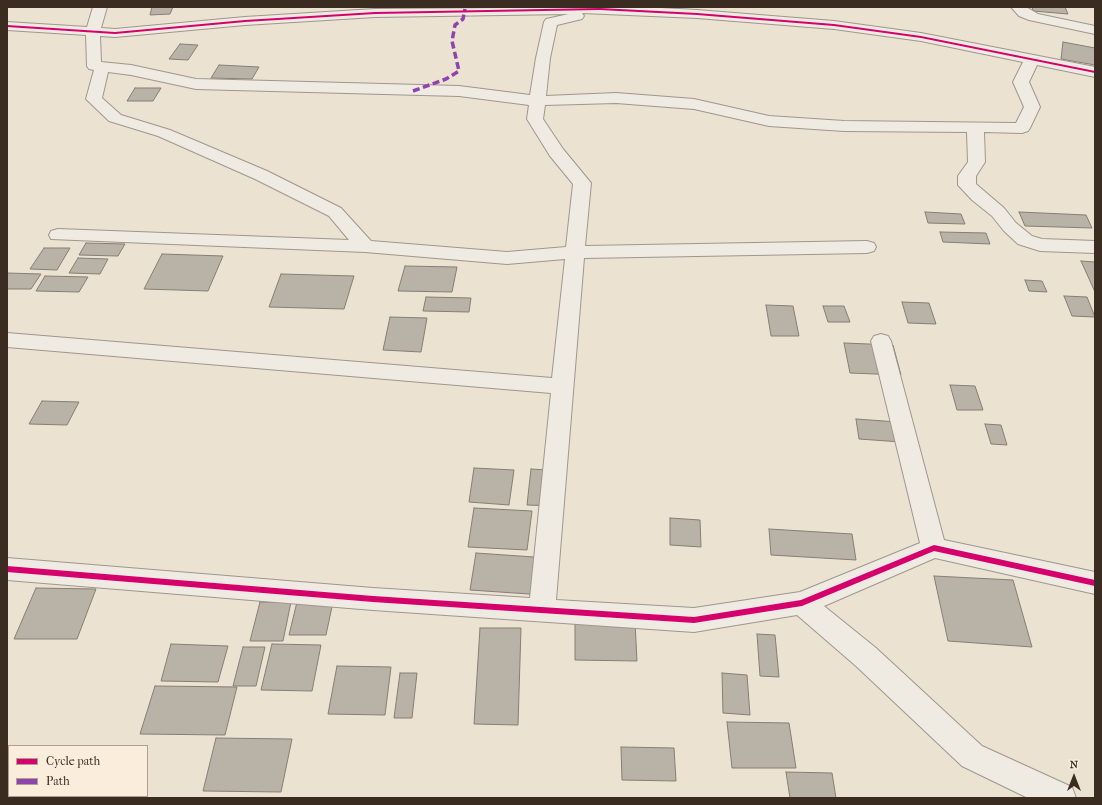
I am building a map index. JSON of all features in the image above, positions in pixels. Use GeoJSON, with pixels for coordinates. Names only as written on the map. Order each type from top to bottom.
{"type":"FeatureCollection","features":[{"type":"Feature","properties":{"kind":"street"},"geometry":{"type":"LineString","coordinates":[[100,7],[93,31],[94,66],[130,70],[196,84],[290,88],[459,91],[538,101],[616,98],[694,104],[770,121],[844,126],[1022,128],[1032,108],[1021,82],[1032,59]]}},
{"type":"Feature","properties":{"kind":"street"},"geometry":{"type":"LineString","coordinates":[[1018,7],[1034,17],[1095,30]]}},
{"type":"Feature","properties":{"kind":"street"},"geometry":{"type":"LineString","coordinates":[[542,610],[582,183],[556,152],[535,119],[543,58],[552,22],[594,8]]}},
{"type":"Feature","properties":{"kind":"street"},"geometry":{"type":"LineString","coordinates":[[7,26],[115,33],[245,21],[374,13],[594,8],[697,14],[834,25],[920,37],[1095,72]]}},
{"type":"Feature","properties":{"kind":"street"},"geometry":{"type":"LineString","coordinates":[[102,67],[94,100],[115,118],[164,133],[261,174],[335,212],[366,246]]}},
{"type":"Feature","properties":{"kind":"street"},"geometry":{"type":"LineString","coordinates":[[975,127],[977,162],[967,176],[968,185],[978,196],[998,212],[1010,227],[1025,240],[1040,245],[1095,247]]}},
{"type":"Feature","properties":{"kind":"street"},"geometry":{"type":"LineString","coordinates":[[58,236],[366,246],[507,258],[576,252],[867,247]]}},
{"type":"Feature","properties":{"kind":"street"},"geometry":{"type":"LineString","coordinates":[[7,340],[562,386]]}},
{"type":"Feature","properties":{"kind":"street"},"geometry":{"type":"LineString","coordinates":[[881,341],[934,548]]}},
{"type":"Feature","properties":{"kind":"street"},"geometry":{"type":"LineString","coordinates":[[7,569],[365,598],[694,620],[802,603],[934,548],[1095,583]]}},
{"type":"Feature","properties":{"kind":"street"},"geometry":{"type":"LineString","coordinates":[[802,603],[866,657],[972,756],[1061,798]]}},
{"type":"Feature","properties":{"kind":"building"},"geometry":{"type":"Polygon","coordinates":[[[152,7],[173,7],[170,14],[150,15],[152,7]]]}},
{"type":"Feature","properties":{"kind":"building"},"geometry":{"type":"Polygon","coordinates":[[[1032,7],[1065,7],[1068,14],[1033,11],[1032,7]]]}},
{"type":"Feature","properties":{"kind":"building"},"geometry":{"type":"Polygon","coordinates":[[[1063,42],[1095,48],[1095,65],[1061,59],[1063,42]]]}},
{"type":"Feature","properties":{"kind":"building"},"geometry":{"type":"Polygon","coordinates":[[[180,44],[198,45],[188,60],[169,59],[180,44]]]}},
{"type":"Feature","properties":{"kind":"building"},"geometry":{"type":"Polygon","coordinates":[[[219,65],[259,67],[252,79],[211,78],[219,65]]]}},
{"type":"Feature","properties":{"kind":"building"},"geometry":{"type":"Polygon","coordinates":[[[135,88],[161,88],[153,101],[127,101],[135,88]]]}},
{"type":"Feature","properties":{"kind":"building"},"geometry":{"type":"Polygon","coordinates":[[[925,212],[961,214],[965,224],[928,223],[925,212]]]}},
{"type":"Feature","properties":{"kind":"building"},"geometry":{"type":"Polygon","coordinates":[[[1019,212],[1086,215],[1092,228],[1025,226],[1019,212]]]}},
{"type":"Feature","properties":{"kind":"building"},"geometry":{"type":"Polygon","coordinates":[[[940,232],[986,233],[990,244],[943,242],[940,232]]]}},
{"type":"Feature","properties":{"kind":"building"},"geometry":{"type":"Polygon","coordinates":[[[86,243],[125,244],[118,256],[79,255],[86,243]]]}},
{"type":"Feature","properties":{"kind":"building"},"geometry":{"type":"Polygon","coordinates":[[[44,248],[70,248],[57,270],[30,269],[44,248]]]}},
{"type":"Feature","properties":{"kind":"building"},"geometry":{"type":"Polygon","coordinates":[[[162,254],[223,256],[208,291],[144,289],[162,254]]]}},
{"type":"Feature","properties":{"kind":"building"},"geometry":{"type":"Polygon","coordinates":[[[78,258],[108,259],[100,274],[69,273],[78,258]]]}},
{"type":"Feature","properties":{"kind":"building"},"geometry":{"type":"Polygon","coordinates":[[[1081,261],[1095,262],[1095,292],[1081,261]]]}},
{"type":"Feature","properties":{"kind":"building"},"geometry":{"type":"Polygon","coordinates":[[[405,266],[457,267],[452,292],[398,291],[405,266]]]}},
{"type":"Feature","properties":{"kind":"building"},"geometry":{"type":"Polygon","coordinates":[[[7,273],[41,274],[31,289],[7,289],[7,273]]]}},
{"type":"Feature","properties":{"kind":"building"},"geometry":{"type":"Polygon","coordinates":[[[281,274],[354,276],[344,309],[269,307],[281,274]]]}},
{"type":"Feature","properties":{"kind":"building"},"geometry":{"type":"Polygon","coordinates":[[[45,276],[88,277],[79,292],[36,291],[45,276]]]}},
{"type":"Feature","properties":{"kind":"building"},"geometry":{"type":"Polygon","coordinates":[[[1025,280],[1042,281],[1047,292],[1029,291],[1025,280]]]}},
{"type":"Feature","properties":{"kind":"building"},"geometry":{"type":"Polygon","coordinates":[[[1064,296],[1087,297],[1095,317],[1072,316],[1064,296]]]}},
{"type":"Feature","properties":{"kind":"building"},"geometry":{"type":"Polygon","coordinates":[[[426,297],[471,298],[469,312],[423,311],[426,297]]]}},
{"type":"Feature","properties":{"kind":"building"},"geometry":{"type":"Polygon","coordinates":[[[902,302],[929,303],[936,324],[908,323],[902,302]]]}},
{"type":"Feature","properties":{"kind":"building"},"geometry":{"type":"Polygon","coordinates":[[[766,305],[793,306],[799,336],[771,336],[766,305]]]}},
{"type":"Feature","properties":{"kind":"building"},"geometry":{"type":"Polygon","coordinates":[[[823,306],[844,306],[850,322],[828,322],[823,306]]]}},
{"type":"Feature","properties":{"kind":"building"},"geometry":{"type":"Polygon","coordinates":[[[390,317],[427,318],[421,352],[383,350],[390,317]]]}},
{"type":"Feature","properties":{"kind":"building"},"geometry":{"type":"Polygon","coordinates":[[[844,343],[893,345],[901,375],[850,373],[844,343]]]}},
{"type":"Feature","properties":{"kind":"building"},"geometry":{"type":"Polygon","coordinates":[[[950,385],[975,386],[983,410],[957,410],[950,385]]]}},
{"type":"Feature","properties":{"kind":"building"},"geometry":{"type":"Polygon","coordinates":[[[42,401],[79,402],[67,425],[29,424],[42,401]]]}},
{"type":"Feature","properties":{"kind":"building"},"geometry":{"type":"Polygon","coordinates":[[[856,419],[898,422],[901,442],[859,439],[856,419]]]}},
{"type":"Feature","properties":{"kind":"building"},"geometry":{"type":"Polygon","coordinates":[[[985,424],[1001,425],[1007,445],[991,444],[985,424]]]}},
{"type":"Feature","properties":{"kind":"building"},"geometry":{"type":"Polygon","coordinates":[[[474,468],[514,470],[509,505],[469,502],[474,468]]]}},
{"type":"Feature","properties":{"kind":"building"},"geometry":{"type":"Polygon","coordinates":[[[531,469],[562,471],[559,506],[527,505],[531,469]]]}},
{"type":"Feature","properties":{"kind":"building"},"geometry":{"type":"Polygon","coordinates":[[[474,508],[532,511],[527,550],[468,547],[474,508]]]}},
{"type":"Feature","properties":{"kind":"building"},"geometry":{"type":"Polygon","coordinates":[[[670,518],[700,520],[701,547],[670,545],[670,518]]]}},
{"type":"Feature","properties":{"kind":"building"},"geometry":{"type":"Polygon","coordinates":[[[769,529],[852,534],[856,560],[771,555],[769,529]]]}},
{"type":"Feature","properties":{"kind":"building"},"geometry":{"type":"Polygon","coordinates":[[[476,553],[548,558],[544,595],[470,590],[476,553]]]}},
{"type":"Feature","properties":{"kind":"building"},"geometry":{"type":"Polygon","coordinates":[[[934,576],[1013,580],[1032,647],[948,641],[934,576]]]}},
{"type":"Feature","properties":{"kind":"building"},"geometry":{"type":"Polygon","coordinates":[[[36,588],[96,589],[77,639],[14,639],[36,588]]]}},
{"type":"Feature","properties":{"kind":"building"},"geometry":{"type":"Polygon","coordinates":[[[260,602],[291,602],[283,641],[250,641],[260,602]]]}},
{"type":"Feature","properties":{"kind":"building"},"geometry":{"type":"Polygon","coordinates":[[[297,602],[333,602],[326,635],[289,635],[297,602]]]}},
{"type":"Feature","properties":{"kind":"building"},"geometry":{"type":"Polygon","coordinates":[[[575,621],[635,622],[637,661],[575,660],[575,621]]]}},
{"type":"Feature","properties":{"kind":"building"},"geometry":{"type":"Polygon","coordinates":[[[480,628],[521,628],[518,725],[474,724],[480,628]]]}},
{"type":"Feature","properties":{"kind":"building"},"geometry":{"type":"Polygon","coordinates":[[[757,634],[775,635],[779,677],[760,676],[757,634]]]}},
{"type":"Feature","properties":{"kind":"building"},"geometry":{"type":"Polygon","coordinates":[[[171,644],[228,646],[218,682],[161,681],[171,644]]]}},
{"type":"Feature","properties":{"kind":"building"},"geometry":{"type":"Polygon","coordinates":[[[272,644],[321,645],[312,691],[261,690],[272,644]]]}},
{"type":"Feature","properties":{"kind":"building"},"geometry":{"type":"Polygon","coordinates":[[[243,647],[265,647],[256,686],[233,686],[243,647]]]}},
{"type":"Feature","properties":{"kind":"building"},"geometry":{"type":"Polygon","coordinates":[[[337,666],[391,667],[385,715],[328,714],[337,666]]]}},
{"type":"Feature","properties":{"kind":"building"},"geometry":{"type":"Polygon","coordinates":[[[400,673],[417,673],[412,718],[394,718],[400,673]]]}},
{"type":"Feature","properties":{"kind":"building"},"geometry":{"type":"Polygon","coordinates":[[[722,673],[747,675],[750,715],[723,713],[722,673]]]}},
{"type":"Feature","properties":{"kind":"building"},"geometry":{"type":"Polygon","coordinates":[[[155,686],[237,687],[225,735],[140,734],[155,686]]]}},
{"type":"Feature","properties":{"kind":"building"},"geometry":{"type":"Polygon","coordinates":[[[727,722],[789,723],[796,768],[732,768],[727,722]]]}},
{"type":"Feature","properties":{"kind":"building"},"geometry":{"type":"Polygon","coordinates":[[[216,738],[292,739],[281,792],[203,791],[216,738]]]}},
{"type":"Feature","properties":{"kind":"building"},"geometry":{"type":"Polygon","coordinates":[[[621,747],[674,748],[676,781],[622,780],[621,747]]]}},
{"type":"Feature","properties":{"kind":"building"},"geometry":{"type":"Polygon","coordinates":[[[786,772],[832,773],[836,798],[790,798],[786,772]]]}},
{"type":"Feature","properties":{"kind":"marked path"},"geometry":{"type":"LineString","coordinates":[[413,91],[446,79],[459,71],[452,41],[455,25],[463,19],[465,9]]}},
{"type":"Feature","properties":{"kind":"cycle path"},"geometry":{"type":"LineString","coordinates":[[7,26],[115,33],[245,21],[375,13],[600,9],[697,14],[834,25],[921,37],[1095,72]]}},
{"type":"Feature","properties":{"kind":"cycle path"},"geometry":{"type":"LineString","coordinates":[[7,569],[373,599],[694,620],[802,603],[934,548],[1095,583]]}}]}
